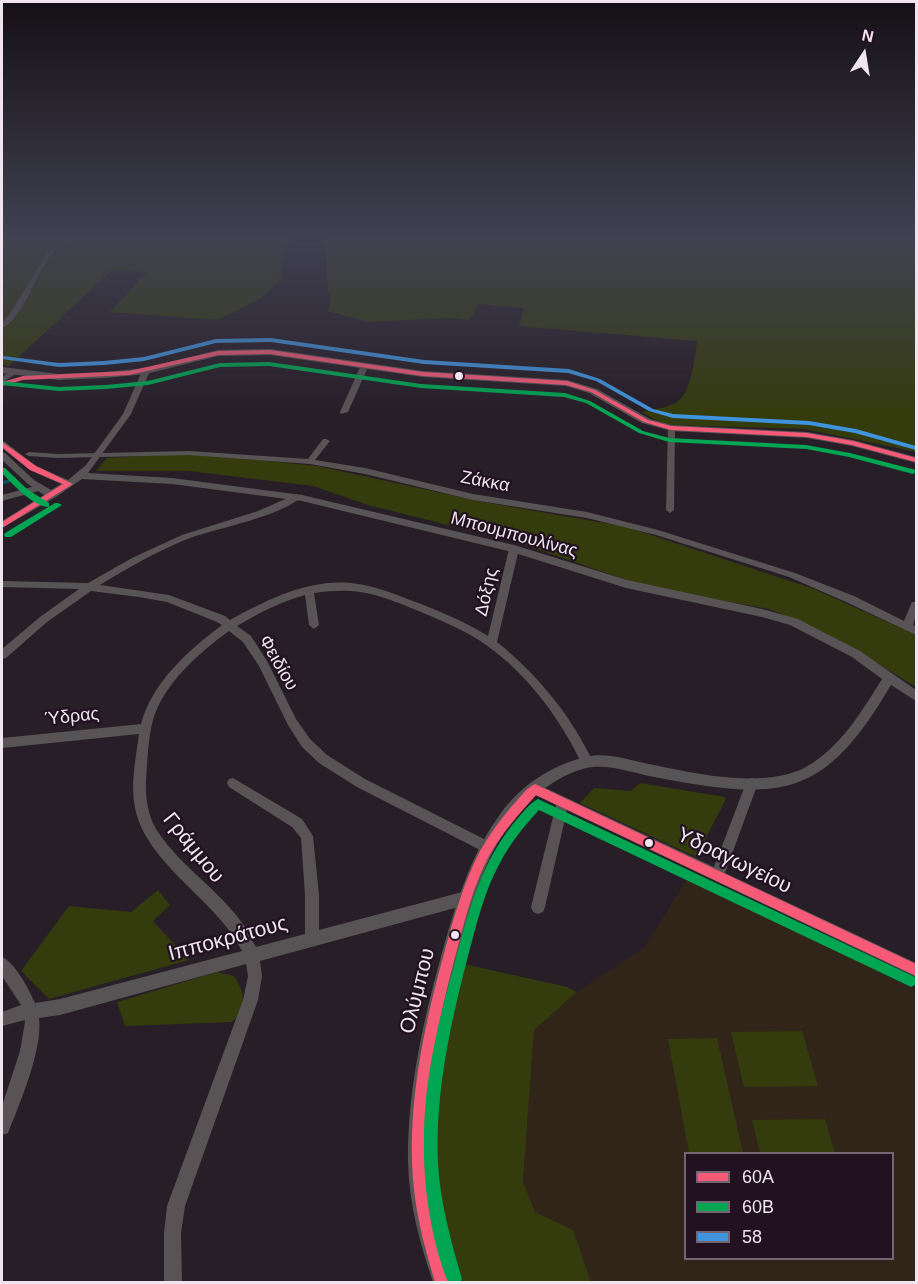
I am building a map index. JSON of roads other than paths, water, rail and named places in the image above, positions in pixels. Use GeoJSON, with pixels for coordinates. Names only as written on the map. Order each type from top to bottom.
{"type":"FeatureCollection","features":[{"type":"Feature","properties":{"kind":"main road"},"geometry":{"type":"LineString","coordinates":[[4,375],[24,378],[105,375],[146,370],[205,356],[248,351],[284,353],[364,367],[469,378],[573,384],[593,391],[646,421],[671,428],[817,437],[916,460]]}},
{"type":"Feature","properties":{"kind":"main road"},"geometry":{"type":"LineString","coordinates":[[4,375],[59,377]]}},
{"type":"Feature","properties":{"kind":"street"},"geometry":{"type":"LineString","coordinates":[[2,326],[12,316],[24,296]]}},
{"type":"Feature","properties":{"kind":"street"},"geometry":{"type":"LineString","coordinates":[[344,412],[364,367]]}},
{"type":"Feature","properties":{"kind":"street"},"geometry":{"type":"LineString","coordinates":[[2,525],[80,476],[100,454],[128,414],[146,370]]}},
{"type":"Feature","properties":{"kind":"street"},"geometry":{"type":"LineString","coordinates":[[670,510],[671,428]]}},
{"type":"Feature","properties":{"kind":"street"},"geometry":{"type":"LineString","coordinates":[[310,462],[326,441]]}},
{"type":"Feature","properties":{"kind":"street"},"geometry":{"type":"LineString","coordinates":[[2,444],[33,468],[69,484]]}},
{"type":"Feature","properties":{"kind":"street","name":"Ζάκκα"},"geometry":{"type":"LineString","coordinates":[[29,454],[189,453],[310,462],[365,471],[473,497],[587,515],[649,530],[792,575],[912,629]]}},
{"type":"Feature","properties":{"kind":"street"},"geometry":{"type":"LineString","coordinates":[[2,454],[39,488],[52,495]]}},
{"type":"Feature","properties":{"kind":"street","name":"Μπουμπουλίνας"},"geometry":{"type":"LineString","coordinates":[[80,476],[184,482],[297,497],[514,549],[626,584],[762,612],[794,622],[856,654],[916,696]]}},
{"type":"Feature","properties":{"kind":"street"},"geometry":{"type":"LineString","coordinates":[[2,498],[39,488]]}},
{"type":"Feature","properties":{"kind":"street"},"geometry":{"type":"LineString","coordinates":[[2,655],[52,612],[135,560],[211,527],[280,506],[297,497]]}},
{"type":"Feature","properties":{"kind":"street","name":"Δόξης"},"geometry":{"type":"LineString","coordinates":[[491,643],[514,549]]}},
{"type":"Feature","properties":{"kind":"street","name":"Φειδίου"},"geometry":{"type":"LineString","coordinates":[[2,584],[90,587],[162,597],[203,611],[231,624],[247,639],[263,664],[292,722],[306,743],[323,759],[370,788],[487,847]]}},
{"type":"Feature","properties":{"kind":"street","name":"Γράμμου"},"geometry":{"type":"LineString","coordinates":[[173,1282],[175,1208],[244,1019],[256,979],[253,954],[238,928],[151,833],[142,812],[140,792],[146,728],[152,710],[170,681],[201,649],[231,624],[290,595],[341,586],[369,589],[413,605],[491,643],[541,692],[577,741],[587,762]]}},
{"type":"Feature","properties":{"kind":"street"},"geometry":{"type":"LineString","coordinates":[[309,590],[314,625]]}},
{"type":"Feature","properties":{"kind":"street"},"geometry":{"type":"LineString","coordinates":[[912,629],[916,605]]}},
{"type":"Feature","properties":{"kind":"street"},"geometry":{"type":"LineString","coordinates":[[587,762],[709,780],[752,783],[796,778],[827,758],[865,716],[890,676]]}},
{"type":"Feature","properties":{"kind":"street","name":"Ύδρας"},"geometry":{"type":"LineString","coordinates":[[2,743],[146,728]]}},
{"type":"Feature","properties":{"kind":"street","name":"Ολύμπου"},"geometry":{"type":"LineString","coordinates":[[443,1282],[430,1243],[422,1204],[418,1164],[419,1124],[430,1036],[466,898],[487,847],[510,815],[535,789],[561,772],[587,762]]}},
{"type":"Feature","properties":{"kind":"street"},"geometry":{"type":"LineString","coordinates":[[233,783],[297,823],[307,836],[312,895],[312,938]]}},
{"type":"Feature","properties":{"kind":"street"},"geometry":{"type":"LineString","coordinates":[[717,876],[752,783]]}},
{"type":"Feature","properties":{"kind":"street","name":"Υδραγωγείου"},"geometry":{"type":"LineString","coordinates":[[535,789],[916,970]]}},
{"type":"Feature","properties":{"kind":"street"},"geometry":{"type":"LineString","coordinates":[[538,907],[563,802]]}},
{"type":"Feature","properties":{"kind":"street","name":"Ιπποκράτους"},"geometry":{"type":"LineString","coordinates":[[2,1019],[31,1011],[60,1007],[466,898]]}},
{"type":"Feature","properties":{"kind":"street"},"geometry":{"type":"LineString","coordinates":[[2,963],[31,1011],[32,1031],[2,1127]]}},
{"type":"Feature","properties":{"kind":"waterway"},"geometry":{"type":"LineString","coordinates":[[2,483],[9,481]]}}]}
